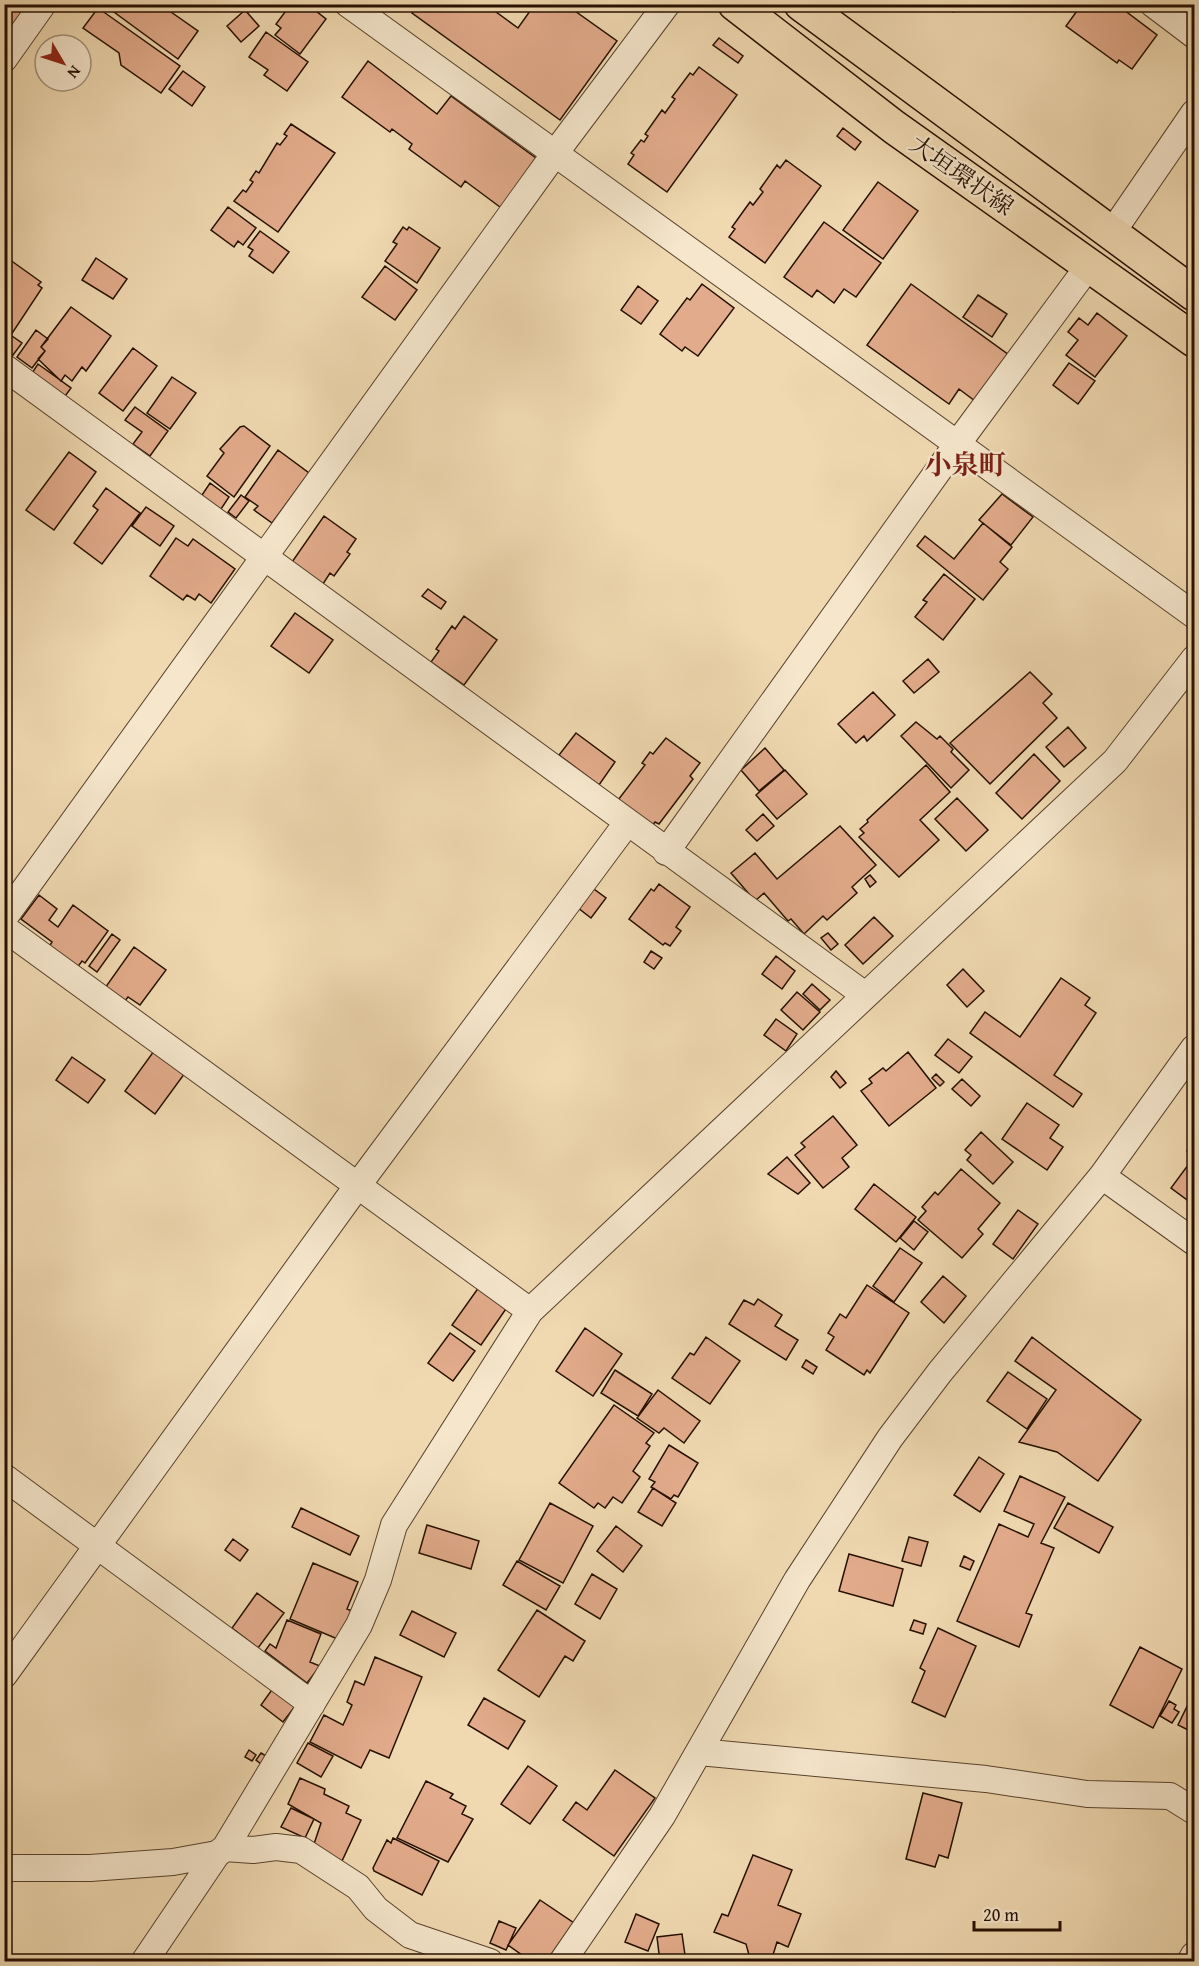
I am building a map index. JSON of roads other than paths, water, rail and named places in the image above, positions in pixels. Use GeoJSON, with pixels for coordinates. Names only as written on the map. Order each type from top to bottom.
{"type":"FeatureCollection","features":[{"type":"Feature","properties":{"kind":"main road","name":"大垣環状線"},"geometry":{"type":"LineString","coordinates":[[735,4],[894,127],[1194,340]]}},
{"type":"Feature","properties":{"kind":"main road","name":"大垣環状線"},"geometry":{"type":"LineString","coordinates":[[801,4],[1194,294]]}},
{"type":"Feature","properties":{"kind":"street"},"geometry":{"type":"LineString","coordinates":[[4,59],[43,4]]}},
{"type":"Feature","properties":{"kind":"street"},"geometry":{"type":"LineString","coordinates":[[348,4],[556,152],[1194,615]]}},
{"type":"Feature","properties":{"kind":"street"},"geometry":{"type":"LineString","coordinates":[[4,918],[556,152],[667,4]]}},
{"type":"Feature","properties":{"kind":"street"},"geometry":{"type":"LineString","coordinates":[[1153,4],[1194,35]]}},
{"type":"Feature","properties":{"kind":"street"},"geometry":{"type":"LineString","coordinates":[[1111,234],[1194,113]]}},
{"type":"Feature","properties":{"kind":"street"},"geometry":{"type":"LineString","coordinates":[[666,852],[958,443],[1090,264]]}},
{"type":"Feature","properties":{"kind":"street"},"geometry":{"type":"LineString","coordinates":[[4,367],[864,995]]}},
{"type":"Feature","properties":{"kind":"street"},"geometry":{"type":"LineString","coordinates":[[144,1962],[221,1851],[359,1625],[378,1580],[394,1525],[530,1311],[1115,760],[1194,658]]}},
{"type":"Feature","properties":{"kind":"street"},"geometry":{"type":"LineString","coordinates":[[4,1675],[358,1185],[627,823]]}},
{"type":"Feature","properties":{"kind":"street"},"geometry":{"type":"LineString","coordinates":[[4,928],[530,1311]]}},
{"type":"Feature","properties":{"kind":"street"},"geometry":{"type":"LineString","coordinates":[[562,1962],[662,1816],[797,1580],[890,1438],[940,1372],[1102,1176],[1194,1048]]}},
{"type":"Feature","properties":{"kind":"street"},"geometry":{"type":"LineString","coordinates":[[1102,1176],[1194,1242]]}},
{"type":"Feature","properties":{"kind":"street"},"geometry":{"type":"LineString","coordinates":[[4,1477],[312,1704]]}},
{"type":"Feature","properties":{"kind":"street"},"geometry":{"type":"LineString","coordinates":[[699,1752],[986,1779],[1087,1794],[1170,1796],[1194,1811]]}},
{"type":"Feature","properties":{"kind":"street"},"geometry":{"type":"LineString","coordinates":[[4,1868],[102,1867],[173,1862],[221,1851],[276,1847],[301,1850],[358,1887],[376,1909],[410,1935],[490,1962]]}},
{"type":"Feature","properties":{"kind":"street"},"geometry":{"type":"LineString","coordinates":[[1190,1962],[1194,1955]]}},
{"type":"Feature","properties":{"kind":"district","name":"小泉町"},"geometry":{"type":"Point","coordinates":[965,464]}}]}
